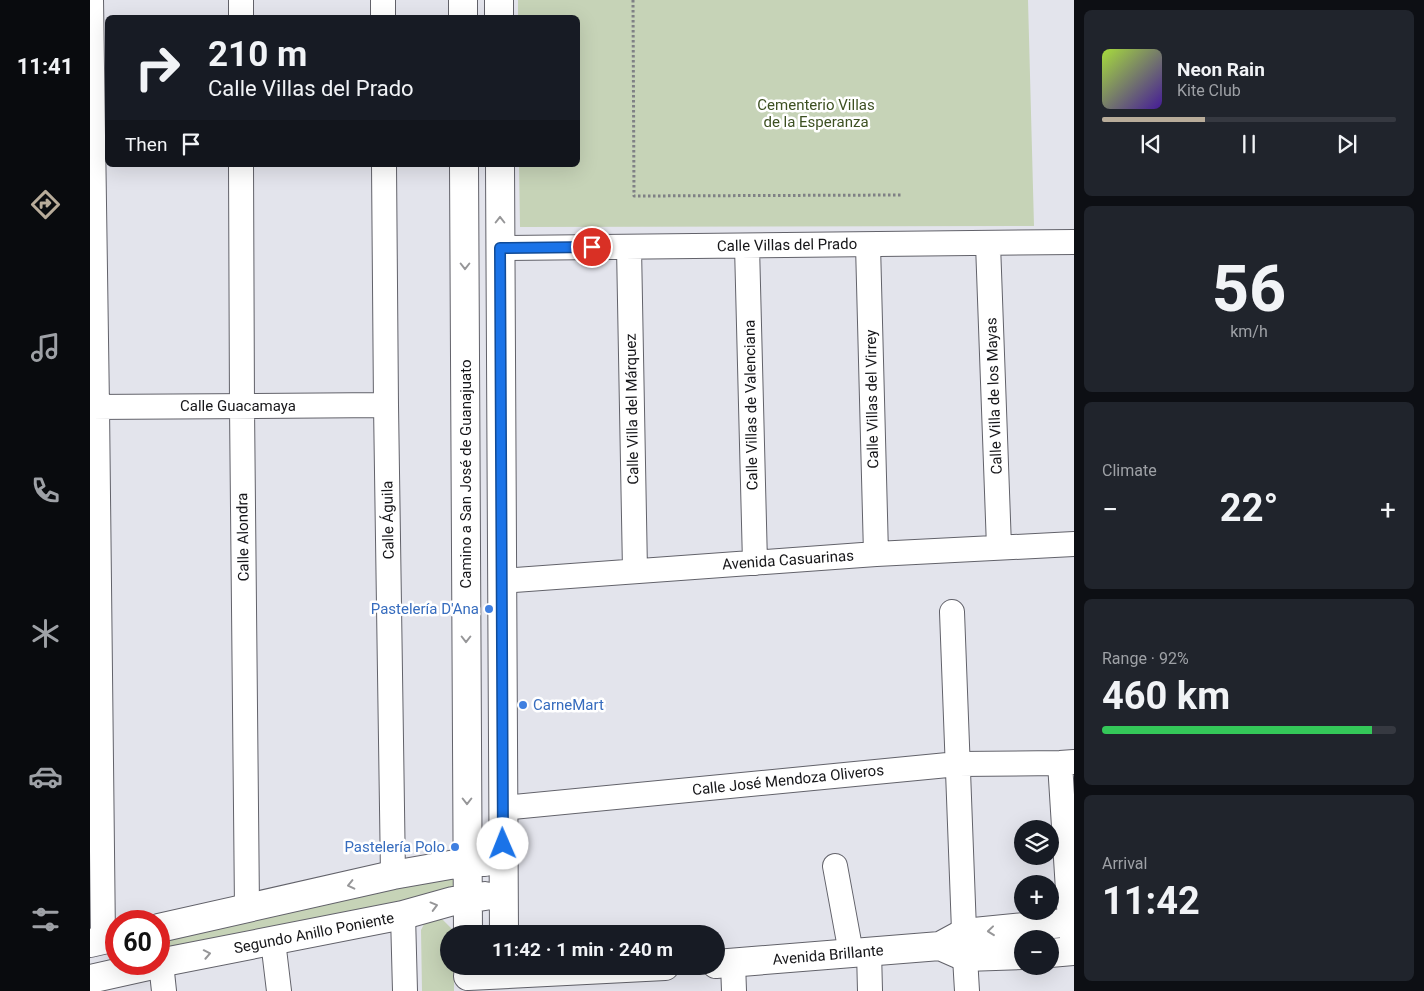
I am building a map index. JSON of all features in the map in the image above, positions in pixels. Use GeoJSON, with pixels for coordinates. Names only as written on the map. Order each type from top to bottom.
{"type":"FeatureCollection","features":[{"type":"Feature","properties":{"kind":"main road"},"geometry":{"type":"LineString","coordinates":[[463,0],[463,15]]}},
{"type":"Feature","properties":{"kind":"main road"},"geometry":{"type":"LineString","coordinates":[[499,0],[499,15]]}},
{"type":"Feature","properties":{"kind":"main road","name":"Camino a San José de Guanajuato"},"geometry":{"type":"LineString","coordinates":[[464,167],[468,925]]}},
{"type":"Feature","properties":{"kind":"main road"},"geometry":{"type":"LineString","coordinates":[[500,167],[504,925]]}},
{"type":"Feature","properties":{"kind":"main road"},"geometry":{"type":"LineString","coordinates":[[170,926],[393,875],[467,862],[504,863]]}},
{"type":"Feature","properties":{"kind":"main road","name":"Segundo Anillo Poniente"},"geometry":{"type":"LineString","coordinates":[[170,961],[403,915],[468,898],[504,894]]}},
{"type":"Feature","properties":{"kind":"main road"},"geometry":{"type":"LineString","coordinates":[[964,945],[1072,922]]}},
{"type":"Feature","properties":{"kind":"main road","name":"Avenida Brillante"},"geometry":{"type":"LineString","coordinates":[[725,963],[964,945],[1014,954]]}},
{"type":"Feature","properties":{"kind":"main road"},"geometry":{"type":"LineString","coordinates":[[1059,952],[1074,951]]}},
{"type":"Feature","properties":{"kind":"main road","name":"Segundo Anillo Poniente"},"geometry":{"type":"LineString","coordinates":[[90,979],[107,975]]}},
{"type":"Feature","properties":{"kind":"main road"},"geometry":{"type":"LineString","coordinates":[[468,978],[534,975]]}},
{"type":"Feature","properties":{"kind":"street"},"geometry":{"type":"LineString","coordinates":[[91,0],[94,407],[103,940]]}},
{"type":"Feature","properties":{"kind":"street"},"geometry":{"type":"LineString","coordinates":[[241,0],[241,15]]}},
{"type":"Feature","properties":{"kind":"street"},"geometry":{"type":"LineString","coordinates":[[383,0],[383,15]]}},
{"type":"Feature","properties":{"kind":"street","name":"Calle Alondra"},"geometry":{"type":"LineString","coordinates":[[241,167],[247,908]]}},
{"type":"Feature","properties":{"kind":"street","name":"Calle Águila"},"geometry":{"type":"LineString","coordinates":[[384,167],[393,875]]}},
{"type":"Feature","properties":{"kind":"street","name":"Calle Villas del Prado"},"geometry":{"type":"LineString","coordinates":[[500,248],[1074,242]]}},
{"type":"Feature","properties":{"kind":"street","name":"Calle Villa de los Mayas"},"geometry":{"type":"LineString","coordinates":[[988,244],[999,547]]}},
{"type":"Feature","properties":{"kind":"street","name":"Calle Villas del Virrey"},"geometry":{"type":"LineString","coordinates":[[868,245],[876,554]]}},
{"type":"Feature","properties":{"kind":"street","name":"Calle Villas de Valenciana"},"geometry":{"type":"LineString","coordinates":[[747,246],[755,563]]}},
{"type":"Feature","properties":{"kind":"street","name":"Calle Villa del Márquez"},"geometry":{"type":"LineString","coordinates":[[629,247],[635,572]]}},
{"type":"Feature","properties":{"kind":"street","name":"Calle Guacamaya"},"geometry":{"type":"LineString","coordinates":[[94,407],[386,404]]}},
{"type":"Feature","properties":{"kind":"street","name":"Avenida Casuarinas"},"geometry":{"type":"LineString","coordinates":[[502,582],[876,554],[1074,544]]}},
{"type":"Feature","properties":{"kind":"street"},"geometry":{"type":"LineString","coordinates":[[952,612],[967,991]]}},
{"type":"Feature","properties":{"kind":"street"},"geometry":{"type":"LineString","coordinates":[[1067,762],[1074,951]]}},
{"type":"Feature","properties":{"kind":"street","name":"Calle José Mendoza Oliveros"},"geometry":{"type":"LineString","coordinates":[[503,808],[958,764],[1067,762]]}},
{"type":"Feature","properties":{"kind":"street"},"geometry":{"type":"LineString","coordinates":[[836,866],[870,991]]}},
{"type":"Feature","properties":{"kind":"street"},"geometry":{"type":"LineString","coordinates":[[403,915],[405,991]]}},
{"type":"Feature","properties":{"kind":"street"},"geometry":{"type":"LineString","coordinates":[[273,941],[279,991]]}},
{"type":"Feature","properties":{"kind":"street"},"geometry":{"type":"LineString","coordinates":[[725,963],[734,991]]}},
{"type":"Feature","properties":{"kind":"street"},"geometry":{"type":"LineString","coordinates":[[161,975],[164,991]]}},
{"type":"Feature","properties":{"kind":"path"},"geometry":{"type":"LineString","coordinates":[[633,0],[634,196],[902,196]]}},
{"type":"Feature","properties":{"kind":"green space","name":"Cementerio Villas de la Esperanza"},"geometry":{"type":"Polygon","coordinates":[[[518,0],[1028,0],[1034,226],[520,227],[519,167],[580,167],[580,15],[518,15],[518,0]]]}},
{"type":"Feature","properties":{"kind":"green space"},"geometry":{"type":"Polygon","coordinates":[[[454,874],[456,883],[453,895],[170,955],[170,930],[454,874]]]}},
{"type":"Feature","properties":{"kind":"green space"},"geometry":{"type":"Polygon","coordinates":[[[441,918],[448,925],[440,925],[440,975],[454,975],[454,991],[422,991],[421,930],[426,920],[441,918]]]}},
{"type":"Feature","properties":{"kind":"place","name":"Pastelería D'Ana"},"geometry":{"type":"Point","coordinates":[489,609]}},
{"type":"Feature","properties":{"kind":"place","name":"CarneMart"},"geometry":{"type":"Point","coordinates":[523,705]}},
{"type":"Feature","properties":{"kind":"place","name":"Pastelería Polo"},"geometry":{"type":"Point","coordinates":[455,847]}},
{"type":"Feature","properties":{"kind":"route"},"geometry":{"type":"LineString","coordinates":[[503,844],[500,248],[592,247]]}}]}
